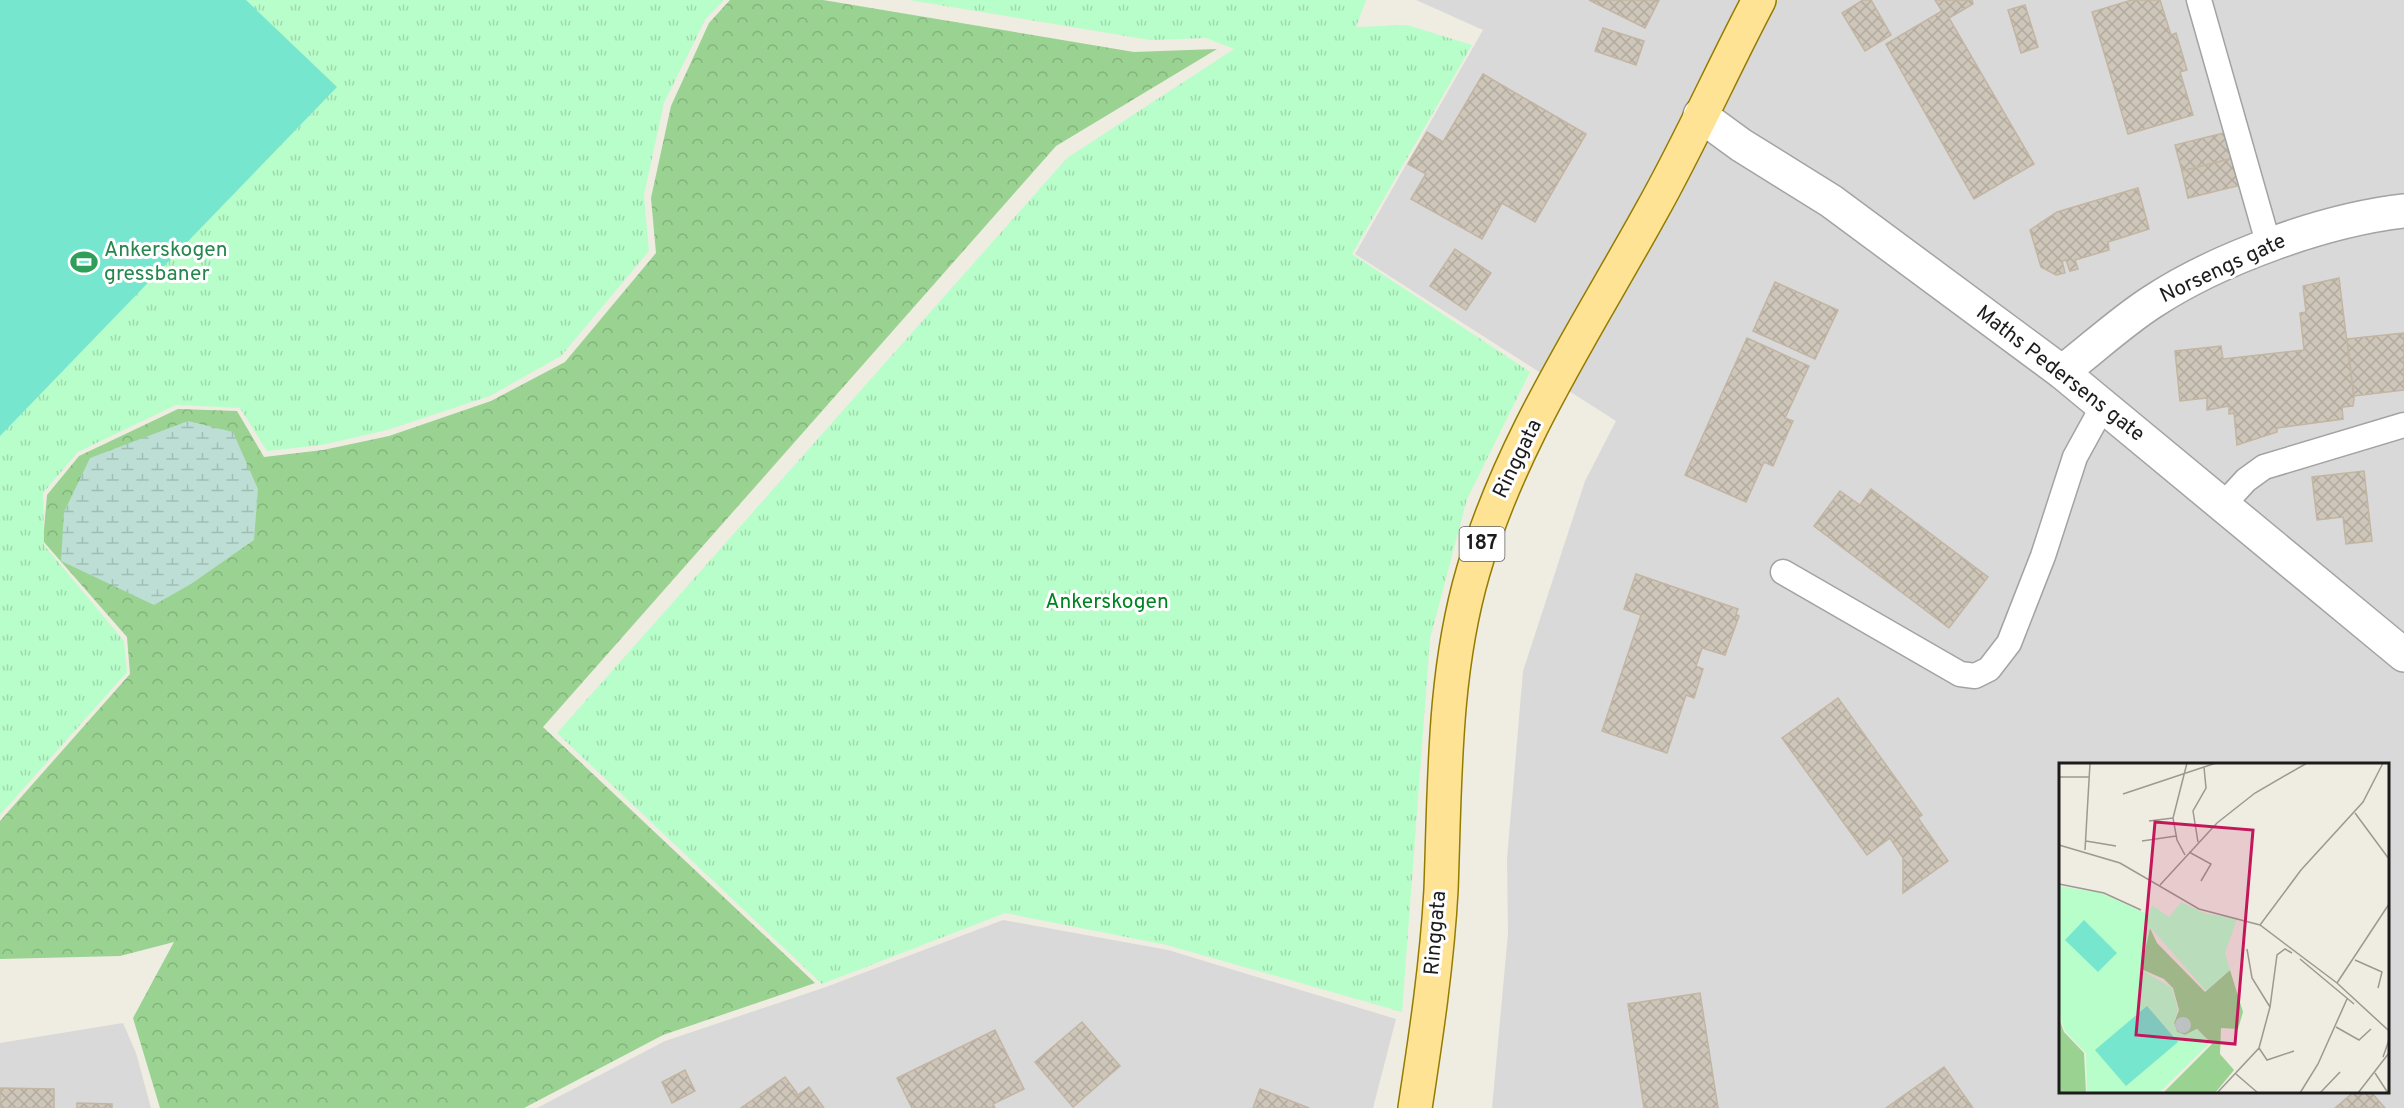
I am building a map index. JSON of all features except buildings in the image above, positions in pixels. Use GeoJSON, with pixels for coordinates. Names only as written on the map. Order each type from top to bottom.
{"type":"FeatureCollection","features":[{"type":"Feature","properties":{"kind":"main road","name":"Ringgata"},"geometry":{"type":"LineString","coordinates":[[1415,1108],[1429,1016],[1440,894],[1448,722],[1455,653],[1472,573],[1497,499],[1563,368],[1653,209],[1759,0]]}},
{"type":"Feature","properties":{"kind":"street","name":"Maths Pedersens gate"},"geometry":{"type":"LineString","coordinates":[[1700,115],[1741,146],[1831,201],[2062,372],[2404,655]]}},
{"type":"Feature","properties":{"kind":"street","name":"Norsengs gate"},"geometry":{"type":"LineString","coordinates":[[2062,372],[2152,301],[2226,263],[2315,228],[2404,211]]}},
{"type":"Feature","properties":{"kind":"lane"},"geometry":{"type":"LineString","coordinates":[[2199,0],[2270,246]]}},
{"type":"Feature","properties":{"kind":"lane"},"geometry":{"type":"LineString","coordinates":[[1784,572],[1960,674],[1975,676],[1989,669],[2009,643],[2043,556],[2075,457],[2103,406]]}},
{"type":"Feature","properties":{"kind":"lane"},"geometry":{"type":"LineString","coordinates":[[2223,505],[2246,480],[2264,467],[2404,425]]}},
{"type":"Feature","properties":{"kind":"shaded area","name":"Ankerskogen gressbaner"},"geometry":{"type":"Polygon","coordinates":[[[0,0],[246,0],[337,87],[0,436],[0,0]]]}},
{"type":"Feature","properties":{"kind":"shaded area"},"geometry":{"type":"Polygon","coordinates":[[[1416,0],[2404,0],[2404,1108],[1492,1108],[1508,933],[1507,859],[1523,671],[1585,481],[1616,421],[1355,254],[1483,30],[1416,0]]]}},
{"type":"Feature","properties":{"kind":"shaded area"},"geometry":{"type":"Polygon","coordinates":[[[1003,920],[1168,950],[1396,1019],[1373,1108],[537,1108],[665,1041],[826,987],[1003,920]]]}},
{"type":"Feature","properties":{"kind":"shaded area"},"geometry":{"type":"Polygon","coordinates":[[[123,1023],[136,1053],[151,1108],[0,1108],[0,1043],[123,1023]]]}},
{"type":"Feature","properties":{"kind":"green space"},"geometry":{"type":"Polygon","coordinates":[[[0,0],[724,0],[705,20],[664,103],[644,195],[649,251],[561,356],[490,396],[387,430],[322,445],[267,451],[240,408],[176,405],[78,452],[43,493],[44,545],[124,641],[127,672],[0,815],[0,0]]]}},
{"type":"Feature","properties":{"kind":"green space"},"geometry":{"type":"Polygon","coordinates":[[[730,0],[823,0],[1134,52],[1217,49],[1056,146],[543,727],[815,983],[663,1035],[524,1108],[160,1108],[133,1018],[174,942],[120,956],[0,959],[0,821],[130,674],[127,637],[43,541],[47,495],[79,456],[178,409],[237,411],[264,457],[323,450],[389,436],[491,401],[565,362],[656,253],[651,198],[671,106],[709,23],[730,0]]]}},
{"type":"Feature","properties":{"kind":"green space","name":"Ankerskogen"},"geometry":{"type":"Polygon","coordinates":[[[909,0],[1366,0],[1356,27],[1407,25],[1472,45],[1352,254],[1530,372],[1467,499],[1430,639],[1402,1012],[1167,945],[1005,913],[822,984],[557,733],[1067,158],[1234,49],[1206,38],[1150,40],[909,0]]]}},
{"type":"Feature","properties":{"kind":"green space"},"geometry":{"type":"Polygon","coordinates":[[[188,421],[233,432],[258,489],[254,540],[191,584],[154,605],[61,561],[64,512],[90,458],[188,421]]]}},
{"type":"Feature","properties":{"kind":"place","name":"Ankerskogen gressbaner"},"geometry":{"type":"Point","coordinates":[84,262]}}]}
